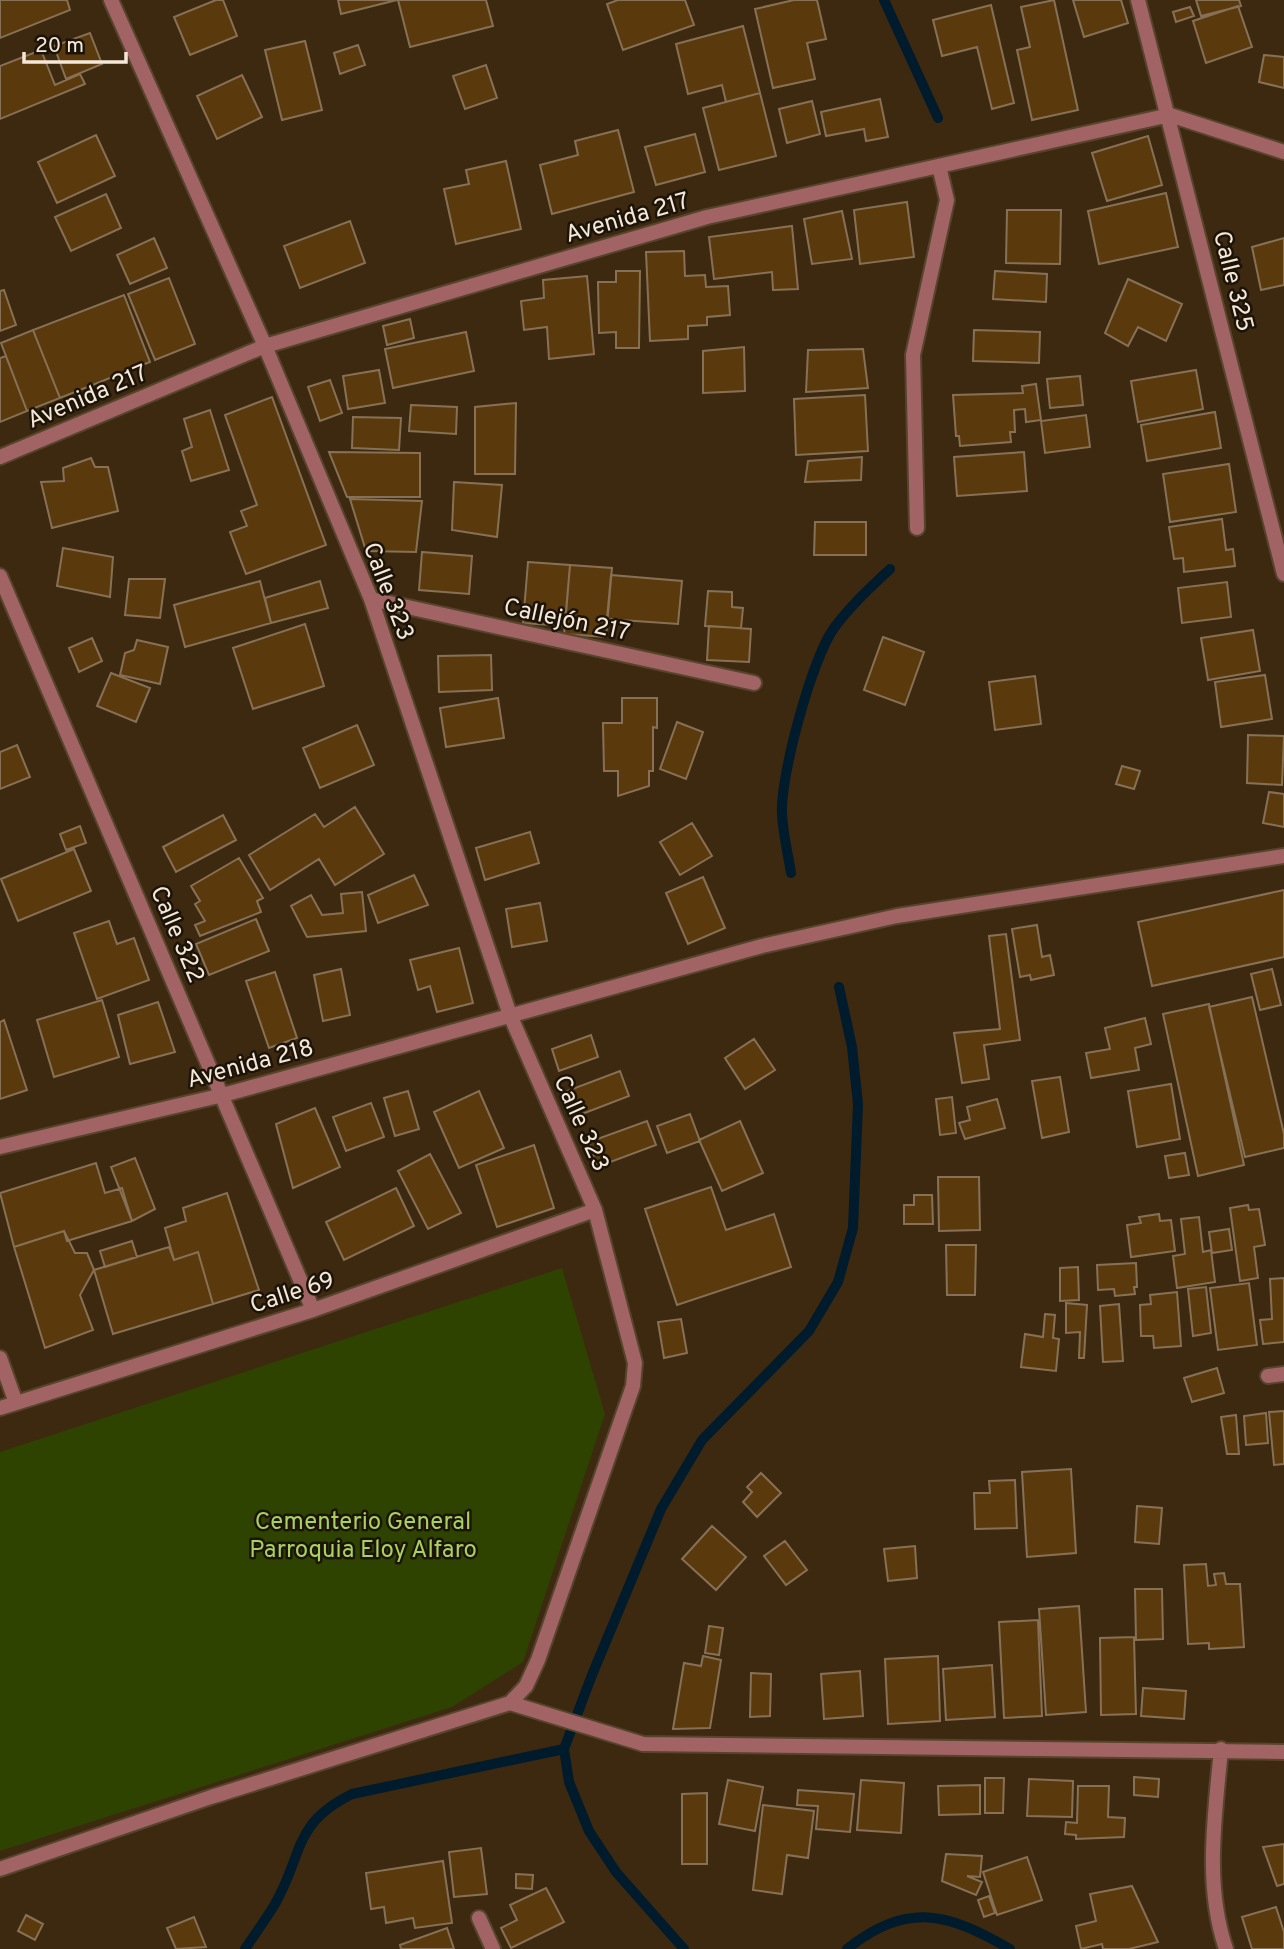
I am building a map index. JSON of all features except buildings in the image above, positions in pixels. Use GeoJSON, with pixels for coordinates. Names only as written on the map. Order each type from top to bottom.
{"type":"FeatureCollection","features":[{"type":"Feature","properties":{"kind":"street","name":"Calle 323"},"geometry":{"type":"LineString","coordinates":[[111,0],[265,346],[371,600],[510,1015],[595,1210],[632,1345],[635,1363],[633,1386],[538,1660],[526,1686],[510,1703]]}},
{"type":"Feature","properties":{"kind":"street","name":"Calle 325"},"geometry":{"type":"LineString","coordinates":[[1138,0],[1170,115],[1284,574]]}},
{"type":"Feature","properties":{"kind":"street","name":"Avenida 217"},"geometry":{"type":"LineString","coordinates":[[0,457],[265,346],[707,217],[1170,115]]}},
{"type":"Feature","properties":{"kind":"street"},"geometry":{"type":"LineString","coordinates":[[1170,115],[1284,152]]}},
{"type":"Feature","properties":{"kind":"street"},"geometry":{"type":"LineString","coordinates":[[918,528],[913,355],[947,200],[939,166]]}},
{"type":"Feature","properties":{"kind":"street","name":"Calle 322"},"geometry":{"type":"LineString","coordinates":[[0,576],[313,1310]]}},
{"type":"Feature","properties":{"kind":"street","name":"Callejón 217"},"geometry":{"type":"LineString","coordinates":[[371,600],[754,683]]}},
{"type":"Feature","properties":{"kind":"street","name":"Avenida 218"},"geometry":{"type":"LineString","coordinates":[[0,1147],[223,1095],[762,946],[897,916],[1284,856]]}},
{"type":"Feature","properties":{"kind":"street","name":"Calle 69"},"geometry":{"type":"LineString","coordinates":[[0,1408],[313,1310],[595,1210]]}},
{"type":"Feature","properties":{"kind":"street"},"geometry":{"type":"LineString","coordinates":[[0,1358],[16,1403]]}},
{"type":"Feature","properties":{"kind":"street"},"geometry":{"type":"LineString","coordinates":[[1268,1376],[1284,1374]]}},
{"type":"Feature","properties":{"kind":"street"},"geometry":{"type":"LineString","coordinates":[[0,1869],[211,1797],[510,1703],[643,1744],[1221,1749],[1284,1752]]}},
{"type":"Feature","properties":{"kind":"street"},"geometry":{"type":"LineString","coordinates":[[1221,1749],[1212,1846],[1219,1927],[1226,1949]]}},
{"type":"Feature","properties":{"kind":"street"},"geometry":{"type":"LineString","coordinates":[[479,1918],[493,1949]]}},
{"type":"Feature","properties":{"kind":"green space","name":"Cementerio General Parroquia Eloy Alfaro"},"geometry":{"type":"Polygon","coordinates":[[[562,1268],[605,1414],[523,1662],[452,1707],[0,1851],[0,1452],[562,1268]]]}},
{"type":"Feature","properties":{"kind":"waterway"},"geometry":{"type":"LineString","coordinates":[[884,0],[938,118]]}},
{"type":"Feature","properties":{"kind":"waterway"},"geometry":{"type":"LineString","coordinates":[[791,873],[782,814],[783,796],[786,773],[807,690],[825,643],[834,628],[890,569]]}},
{"type":"Feature","properties":{"kind":"waterway"},"geometry":{"type":"LineString","coordinates":[[684,1949],[616,1872],[589,1831],[569,1782],[564,1749],[661,1509],[702,1440],[809,1331],[838,1282],[853,1228],[858,1104],[852,1047],[839,987]]}},
{"type":"Feature","properties":{"kind":"waterway"},"geometry":{"type":"LineString","coordinates":[[245,1949],[275,1904],[309,1829],[333,1805],[352,1794],[564,1749]]}},
{"type":"Feature","properties":{"kind":"waterway"},"geometry":{"type":"LineString","coordinates":[[847,1949],[869,1934],[909,1918],[928,1918],[967,1927],[1010,1949]]}}]}
